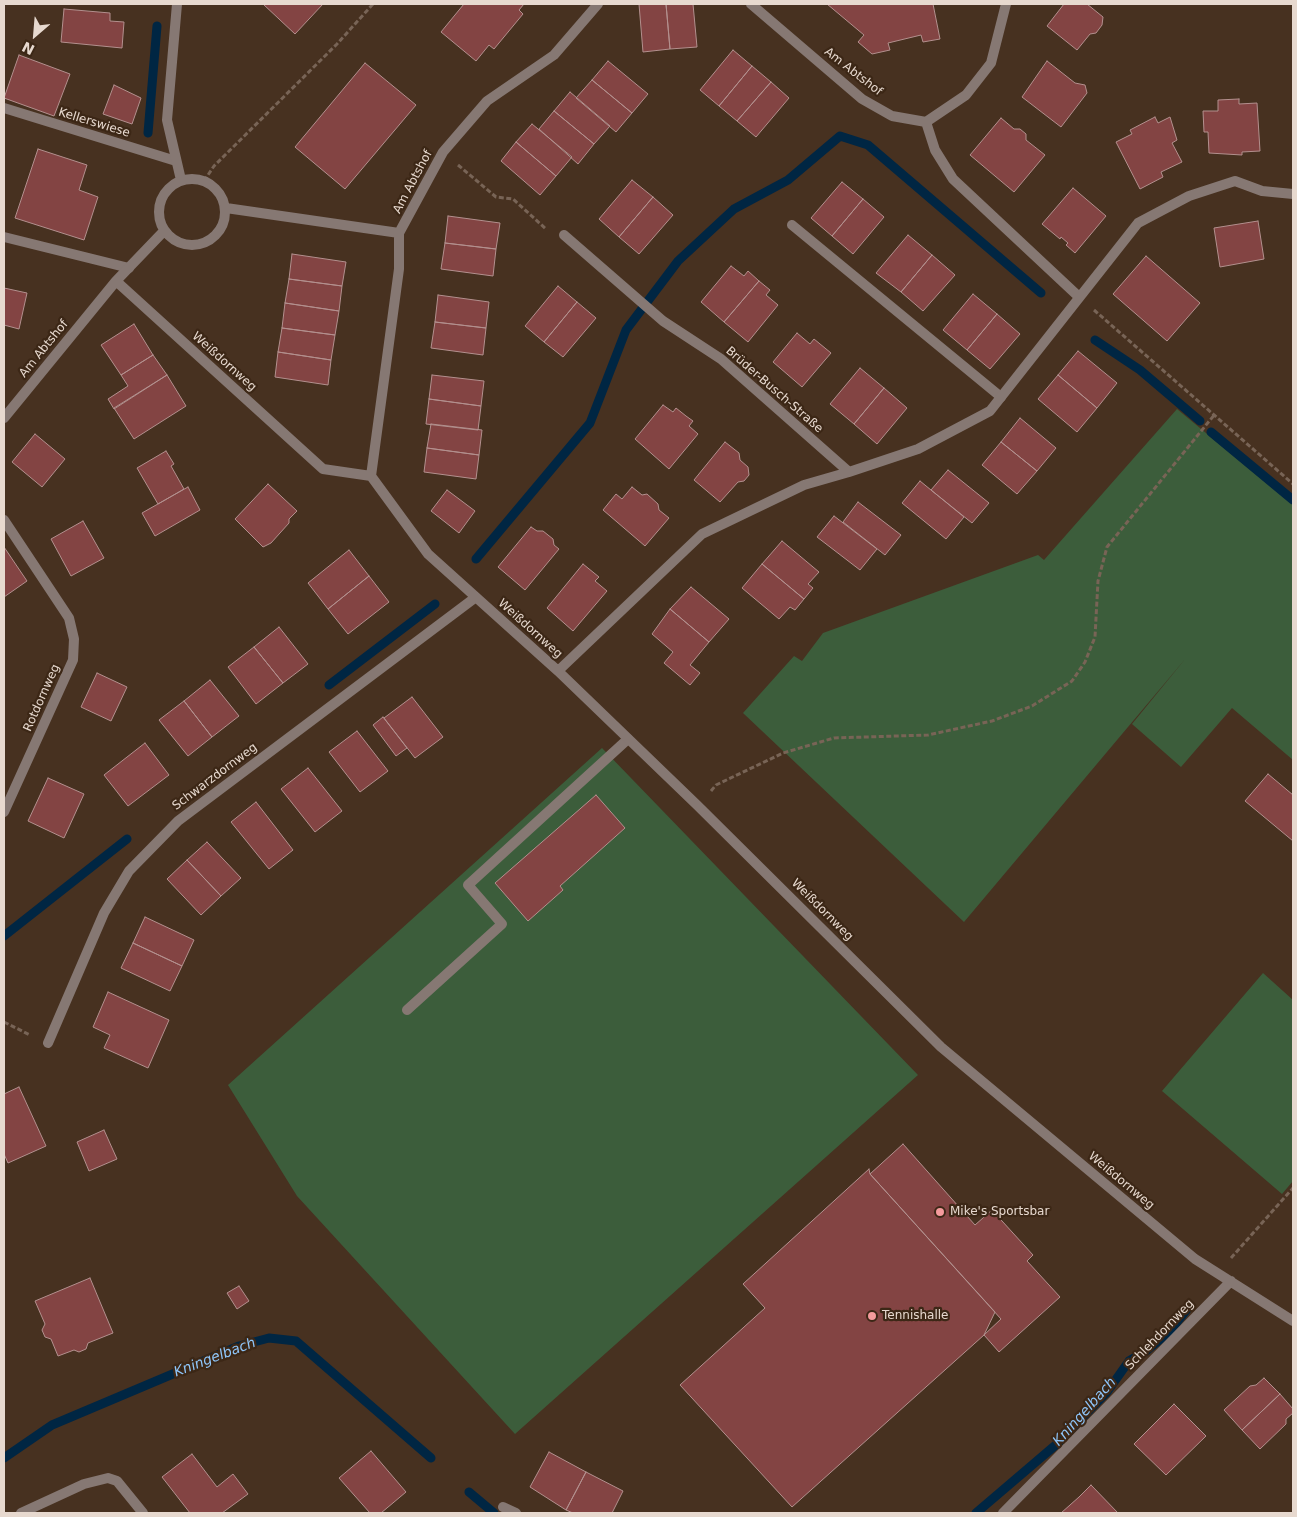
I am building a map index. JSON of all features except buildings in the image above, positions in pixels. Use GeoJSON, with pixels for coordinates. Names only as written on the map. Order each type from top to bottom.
{"type":"FeatureCollection","features":[{"type":"Feature","properties":{"kind":"street"},"geometry":{"type":"LineString","coordinates":[[177,4],[167,120],[181,180]]}},
{"type":"Feature","properties":{"kind":"street","name":"Am Abtshof"},"geometry":{"type":"LineString","coordinates":[[226,208],[399,233],[443,152],[487,101],[554,55],[598,4]]}},
{"type":"Feature","properties":{"kind":"street","name":"Am Abtshof"},"geometry":{"type":"LineString","coordinates":[[751,4],[862,99],[892,116],[926,122]]}},
{"type":"Feature","properties":{"kind":"street"},"geometry":{"type":"LineString","coordinates":[[1006,4],[990,63],[966,95],[926,122],[935,150],[952,179],[1078,296]]}},
{"type":"Feature","properties":{"kind":"street","name":"Kellerswiese"},"geometry":{"type":"LineString","coordinates":[[4,108],[176,161]]}},
{"type":"Feature","properties":{"kind":"street"},"geometry":{"type":"LineString","coordinates":[[181,180],[204,181],[219,192],[226,208],[225,219],[221,230],[214,238],[204,244],[193,246],[182,244],[164,232],[160,222],[160,202],[168,189],[181,180]]}},
{"type":"Feature","properties":{"kind":"street"},"geometry":{"type":"LineString","coordinates":[[558,671],[702,534],[804,485],[918,449],[990,411],[1078,296],[1138,223],[1189,196],[1235,181],[1262,191],[1293,194]]}},
{"type":"Feature","properties":{"kind":"street"},"geometry":{"type":"LineString","coordinates":[[792,225],[1001,397]]}},
{"type":"Feature","properties":{"kind":"street","name":"Am Abtshof"},"geometry":{"type":"LineString","coordinates":[[4,418],[116,281],[164,232]]}},
{"type":"Feature","properties":{"kind":"street"},"geometry":{"type":"LineString","coordinates":[[371,476],[399,269],[399,233]]}},
{"type":"Feature","properties":{"kind":"street","name":"Brüder-Busch-Straße"},"geometry":{"type":"LineString","coordinates":[[564,235],[664,321],[721,359],[849,472]]}},
{"type":"Feature","properties":{"kind":"street"},"geometry":{"type":"LineString","coordinates":[[4,237],[129,268]]}},
{"type":"Feature","properties":{"kind":"street","name":"Weißdornweg"},"geometry":{"type":"LineString","coordinates":[[116,281],[323,470],[371,476],[428,554],[558,671],[628,738],[942,1047],[1195,1259],[1293,1321]]}},
{"type":"Feature","properties":{"kind":"street","name":"Rotdornweg"},"geometry":{"type":"LineString","coordinates":[[4,520],[69,618],[74,640],[73,660],[4,812]]}},
{"type":"Feature","properties":{"kind":"street","name":"Schwarzdornweg"},"geometry":{"type":"LineString","coordinates":[[48,1043],[104,912],[135,865],[178,821],[426,632],[476,597]]}},
{"type":"Feature","properties":{"kind":"street"},"geometry":{"type":"LineString","coordinates":[[407,1010],[502,924],[468,885],[628,738]]}},
{"type":"Feature","properties":{"kind":"street","name":"Schlehdornweg"},"geometry":{"type":"LineString","coordinates":[[1003,1513],[1231,1281]]}},
{"type":"Feature","properties":{"kind":"street"},"geometry":{"type":"LineString","coordinates":[[21,1513],[84,1484],[108,1478],[117,1480],[144,1513]]}},
{"type":"Feature","properties":{"kind":"street"},"geometry":{"type":"LineString","coordinates":[[503,1507],[516,1513]]}},
{"type":"Feature","properties":{"kind":"path"},"geometry":{"type":"LineString","coordinates":[[204,181],[214,166],[337,44],[373,4]]}},
{"type":"Feature","properties":{"kind":"path"},"geometry":{"type":"LineString","coordinates":[[443,152],[496,198],[512,199],[550,232],[564,235]]}},
{"type":"Feature","properties":{"kind":"path"},"geometry":{"type":"LineString","coordinates":[[1078,296],[1293,484]]}},
{"type":"Feature","properties":{"kind":"path"},"geometry":{"type":"LineString","coordinates":[[697,805],[716,785],[783,753],[834,738],[928,736],[992,721],[1032,706],[1072,681],[1085,662],[1095,637],[1098,581],[1107,547],[1215,414]]}},
{"type":"Feature","properties":{"kind":"path"},"geometry":{"type":"LineString","coordinates":[[4,1022],[48,1043]]}},
{"type":"Feature","properties":{"kind":"path"},"geometry":{"type":"LineString","coordinates":[[1218,1273],[1293,1188]]}},
{"type":"Feature","properties":{"kind":"green space"},"geometry":{"type":"Polygon","coordinates":[[[1177,409],[1293,505],[1293,760],[1232,708],[1181,767],[1132,724],[1186,658],[964,922],[743,713],[794,656],[802,661],[823,633],[1038,555],[1044,560],[1177,409]]]}},
{"type":"Feature","properties":{"kind":"green space"},"geometry":{"type":"Polygon","coordinates":[[[602,748],[918,1075],[515,1434],[297,1196],[228,1085],[602,748]]]}},
{"type":"Feature","properties":{"kind":"green space"},"geometry":{"type":"Polygon","coordinates":[[[1263,973],[1293,1000],[1293,1181],[1282,1194],[1162,1091],[1263,973]]]}},
{"type":"Feature","properties":{"kind":"waterway"},"geometry":{"type":"LineString","coordinates":[[148,133],[157,26]]}},
{"type":"Feature","properties":{"kind":"waterway"},"geometry":{"type":"LineString","coordinates":[[476,559],[590,423],[626,330],[678,261],[734,209],[788,180],[840,136],[868,145],[1041,293]]}},
{"type":"Feature","properties":{"kind":"waterway"},"geometry":{"type":"LineString","coordinates":[[1095,340],[1140,370],[1200,421]]}},
{"type":"Feature","properties":{"kind":"waterway"},"geometry":{"type":"LineString","coordinates":[[1211,432],[1293,500]]}},
{"type":"Feature","properties":{"kind":"waterway"},"geometry":{"type":"LineString","coordinates":[[329,685],[435,604]]}},
{"type":"Feature","properties":{"kind":"waterway"},"geometry":{"type":"LineString","coordinates":[[4,936],[127,839]]}},
{"type":"Feature","properties":{"kind":"waterway","name":"Kningelbach"},"geometry":{"type":"LineString","coordinates":[[976,1513],[1058,1443],[1107,1392],[1129,1361],[1146,1351],[1169,1332],[1189,1307]]}},
{"type":"Feature","properties":{"kind":"waterway","name":"Kningelbach"},"geometry":{"type":"LineString","coordinates":[[4,1458],[52,1425],[239,1346],[269,1338],[296,1341],[431,1458]]}},
{"type":"Feature","properties":{"kind":"waterway","name":"Kningelbach"},"geometry":{"type":"LineString","coordinates":[[469,1492],[494,1513]]}},
{"type":"Feature","properties":{"kind":"place","name":"Mike's Sportsbar"},"geometry":{"type":"Point","coordinates":[940,1212]}},
{"type":"Feature","properties":{"kind":"place","name":"Tennishalle"},"geometry":{"type":"Point","coordinates":[872,1316]}}]}
